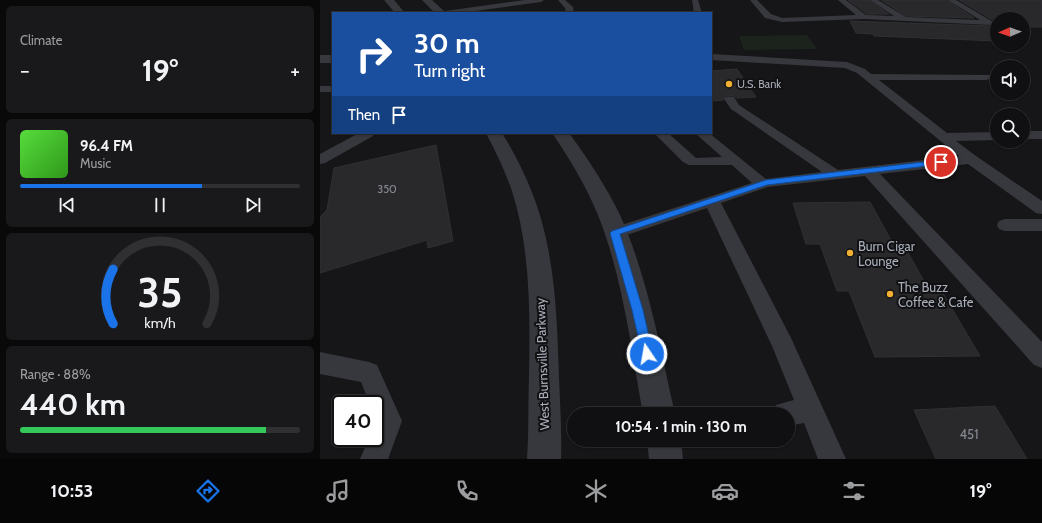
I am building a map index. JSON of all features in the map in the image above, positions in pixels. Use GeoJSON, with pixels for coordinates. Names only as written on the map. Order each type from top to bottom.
{"type":"FeatureCollection","features":[{"type":"Feature","properties":{"kind":"street"},"geometry":{"type":"LineString","coordinates":[[389,0],[399,12]]}},
{"type":"Feature","properties":{"kind":"street"},"geometry":{"type":"LineString","coordinates":[[427,0],[440,12]]}},
{"type":"Feature","properties":{"kind":"street"},"geometry":{"type":"LineString","coordinates":[[320,59],[332,59]]}},
{"type":"Feature","properties":{"kind":"street","name":"West Burnsville Parkway"},"geometry":{"type":"LineString","coordinates":[[495,134],[503,148],[520,187],[534,237],[544,323],[544,459]]}},
{"type":"Feature","properties":{"kind":"street"},"geometry":{"type":"LineString","coordinates":[[561,134],[586,170],[615,233],[638,310],[658,407]]}},
{"type":"Feature","properties":{"kind":"street"},"geometry":{"type":"LineString","coordinates":[[665,447],[666,459]]}},
{"type":"Feature","properties":{"kind":"lane"},"geometry":{"type":"LineString","coordinates":[[483,7],[481,4],[488,0]]}},
{"type":"Feature","properties":{"kind":"lane"},"geometry":{"type":"LineString","coordinates":[[451,12],[538,0]]}},
{"type":"Feature","properties":{"kind":"lane"},"geometry":{"type":"LineString","coordinates":[[561,0],[569,7],[570,12]]}},
{"type":"Feature","properties":{"kind":"lane"},"geometry":{"type":"LineString","coordinates":[[696,0],[698,12]]}},
{"type":"Feature","properties":{"kind":"lane"},"geometry":{"type":"LineString","coordinates":[[753,0],[768,16],[782,20],[864,17],[991,23],[951,0]]}},
{"type":"Feature","properties":{"kind":"lane"},"geometry":{"type":"LineString","coordinates":[[841,0],[864,17]]}},
{"type":"Feature","properties":{"kind":"lane"},"geometry":{"type":"LineString","coordinates":[[873,0],[905,20]]}},
{"type":"Feature","properties":{"kind":"lane"},"geometry":{"type":"LineString","coordinates":[[528,2],[536,9]]}},
{"type":"Feature","properties":{"kind":"lane"},"geometry":{"type":"LineString","coordinates":[[483,7],[490,12]]}},
{"type":"Feature","properties":{"kind":"lane"},"geometry":{"type":"LineString","coordinates":[[712,57],[847,65],[861,71],[971,159],[1042,209]]}},
{"type":"Feature","properties":{"kind":"lane"},"geometry":{"type":"LineString","coordinates":[[868,77],[986,77]]}},
{"type":"Feature","properties":{"kind":"lane"},"geometry":{"type":"LineString","coordinates":[[320,89],[332,89]]}},
{"type":"Feature","properties":{"kind":"lane"},"geometry":{"type":"LineString","coordinates":[[730,99],[735,107],[836,175]]}},
{"type":"Feature","properties":{"kind":"lane"},"geometry":{"type":"LineString","coordinates":[[320,160],[366,134]]}},
{"type":"Feature","properties":{"kind":"lane"},"geometry":{"type":"LineString","coordinates":[[661,134],[688,159],[694,162],[736,161]]}},
{"type":"Feature","properties":{"kind":"lane"},"geometry":{"type":"LineString","coordinates":[[703,134],[763,184]]}},
{"type":"Feature","properties":{"kind":"lane"},"geometry":{"type":"LineString","coordinates":[[1030,135],[1042,135]]}},
{"type":"Feature","properties":{"kind":"lane"},"geometry":{"type":"LineString","coordinates":[[943,137],[990,136]]}},
{"type":"Feature","properties":{"kind":"lane"},"geometry":{"type":"LineString","coordinates":[[615,233],[763,184],[971,159]]}},
{"type":"Feature","properties":{"kind":"lane"},"geometry":{"type":"LineString","coordinates":[[869,171],[1042,358]]}},
{"type":"Feature","properties":{"kind":"lane"},"geometry":{"type":"LineString","coordinates":[[712,201],[783,345],[832,459]]}},
{"type":"Feature","properties":{"kind":"lane"},"geometry":{"type":"LineString","coordinates":[[1005,225],[1042,225]]}},
{"type":"Feature","properties":{"kind":"lane"},"geometry":{"type":"LineString","coordinates":[[320,363],[369,373],[389,421],[374,459]]}},
{"type":"Feature","properties":{"kind":"lane"},"geometry":{"type":"LineString","coordinates":[[795,412],[811,409]]}},
{"type":"Feature","properties":{"kind":"shaded area"},"geometry":{"type":"Polygon","coordinates":[[[807,35],[817,49],[744,50],[739,36],[807,35]]]}},
{"type":"Feature","properties":{"kind":"building"},"geometry":{"type":"Polygon","coordinates":[[[848,0],[869,0],[889,14],[867,14],[848,0]]]}},
{"type":"Feature","properties":{"kind":"building"},"geometry":{"type":"Polygon","coordinates":[[[881,0],[947,0],[974,18],[906,16],[881,0]]]}},
{"type":"Feature","properties":{"kind":"building"},"geometry":{"type":"Polygon","coordinates":[[[959,0],[1042,0],[1042,27],[1030,27],[1030,12],[990,12],[990,18],[959,0]]]}},
{"type":"Feature","properties":{"kind":"building"},"geometry":{"type":"Polygon","coordinates":[[[850,21],[990,26],[990,41],[874,36],[873,34],[856,33],[850,21]]]}},
{"type":"Feature","properties":{"kind":"building","name":"U.S. Bank"},"geometry":{"type":"Polygon","coordinates":[[[737,69],[756,97],[737,98],[734,96],[726,96],[723,100],[712,101],[712,71],[737,69]]]}},
{"type":"Feature","properties":{"kind":"building"},"geometry":{"type":"Polygon","coordinates":[[[436,145],[453,241],[428,248],[427,240],[320,273],[320,217],[327,210],[334,168],[436,145]]]}},
{"type":"Feature","properties":{"kind":"building"},"geometry":{"type":"Polygon","coordinates":[[[870,202],[892,242],[902,242],[929,290],[941,290],[980,356],[875,357],[849,291],[837,291],[820,244],[806,244],[793,203],[870,202]]]}},
{"type":"Feature","properties":{"kind":"building"},"geometry":{"type":"Polygon","coordinates":[[[995,406],[1027,459],[936,459],[914,410],[995,406]]]}},
{"type":"Feature","properties":{"kind":"place","name":"U.S. Bank"},"geometry":{"type":"Point","coordinates":[729,84]}},
{"type":"Feature","properties":{"kind":"place","name":"Burn Cigar Lounge"},"geometry":{"type":"Point","coordinates":[850,253]}},
{"type":"Feature","properties":{"kind":"place","name":"The Buzz Coffee & Cafe"},"geometry":{"type":"Point","coordinates":[890,294]}},
{"type":"Feature","properties":{"kind":"route"},"geometry":{"type":"LineString","coordinates":[[647,354],[638,310],[615,233],[766,183],[941,162]]}}]}
